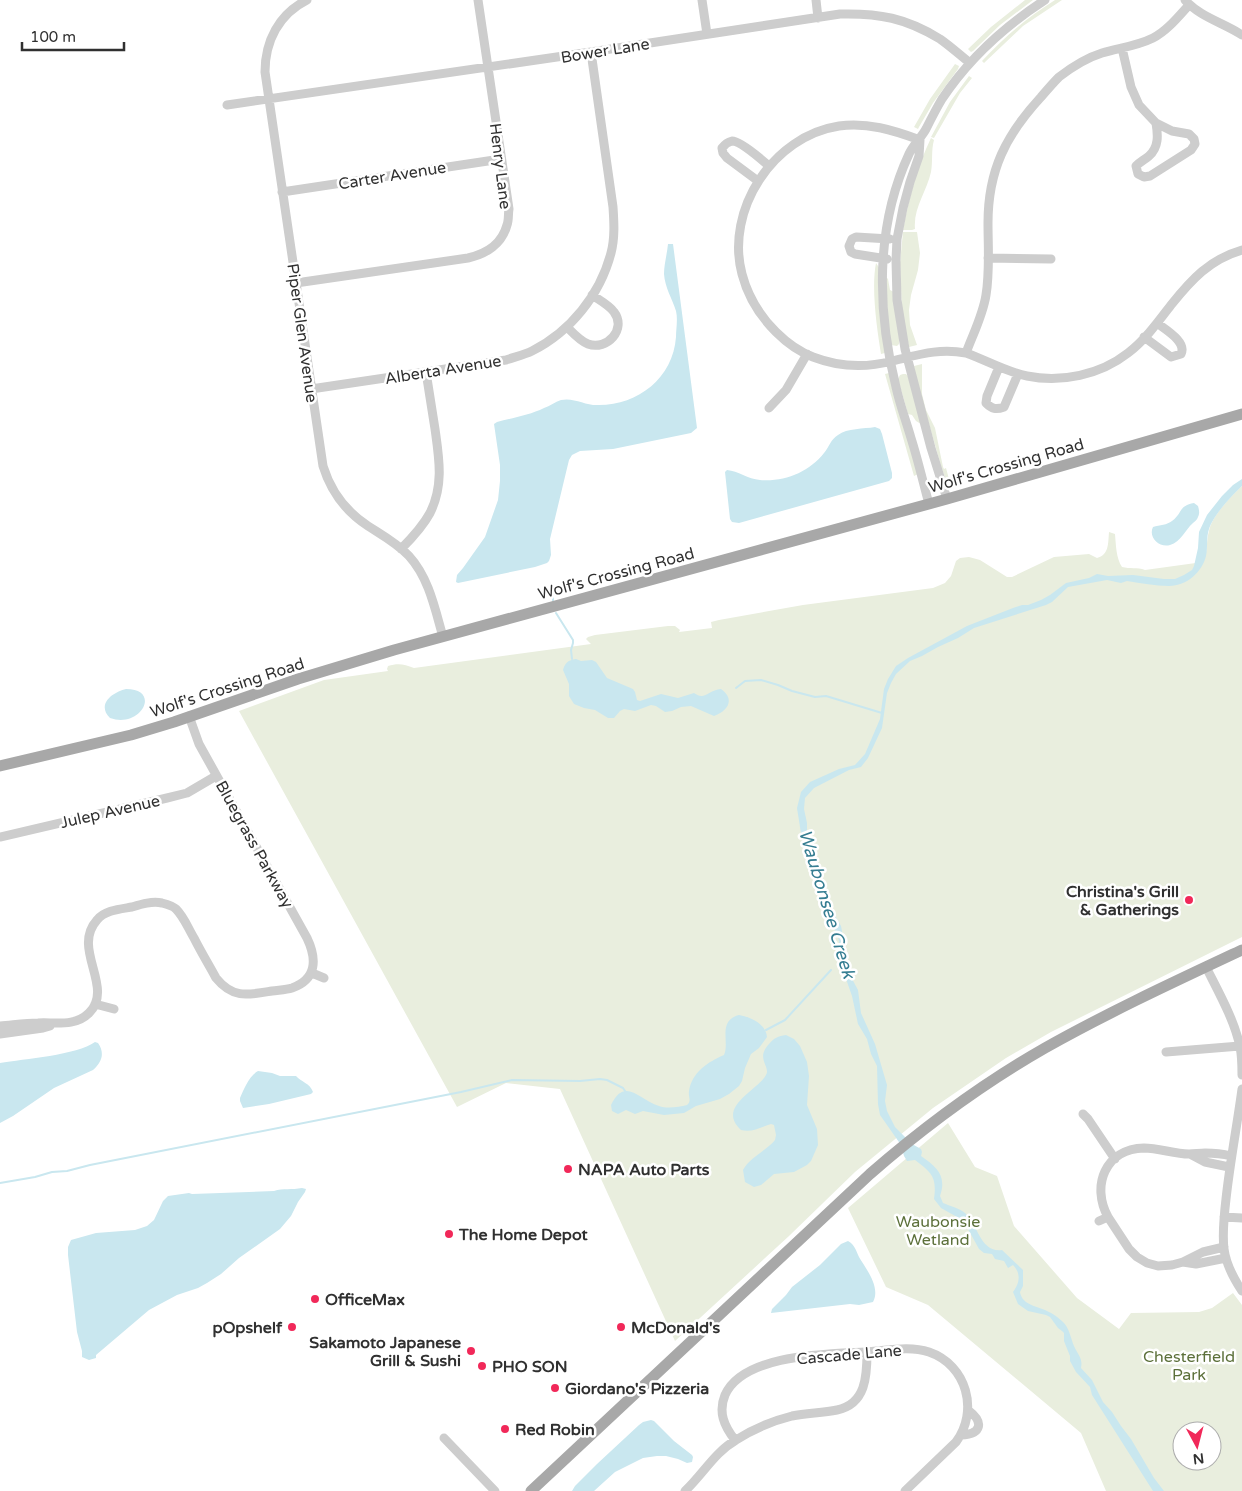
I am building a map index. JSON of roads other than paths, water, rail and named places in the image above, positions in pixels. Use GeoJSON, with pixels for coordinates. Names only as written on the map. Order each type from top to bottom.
{"type":"FeatureCollection","features":[{"type":"Feature","properties":{"kind":"main road","name":"Wolf's Crossing Road"},"geometry":{"type":"LineString","coordinates":[[0,766],[112,740],[298,679],[443,637],[947,499],[1242,414]]}},
{"type":"Feature","properties":{"kind":"main road"},"geometry":{"type":"LineString","coordinates":[[531,1491],[891,1156],[921,1131],[992,1080],[1044,1048],[1242,950]]}},
{"type":"Feature","properties":{"kind":"street","name":"Piper Glen Avenue"},"geometry":{"type":"LineString","coordinates":[[307,0],[296,6],[284,18],[270,39],[265,63],[282,192],[323,466],[333,491],[348,511],[402,549],[415,563],[430,591],[443,637]]}},
{"type":"Feature","properties":{"kind":"street","name":"Henry Lane"},"geometry":{"type":"LineString","coordinates":[[296,283],[468,258],[486,253],[502,238],[507,225],[508,209],[478,0]]}},
{"type":"Feature","properties":{"kind":"street"},"geometry":{"type":"LineString","coordinates":[[702,0],[707,34]]}},
{"type":"Feature","properties":{"kind":"street"},"geometry":{"type":"LineString","coordinates":[[816,0],[818,18]]}},
{"type":"Feature","properties":{"kind":"street"},"geometry":{"type":"LineString","coordinates":[[929,504],[890,362],[883,309],[883,259],[890,211],[910,152],[920,140],[942,100],[970,63],[998,36],[1045,0]]}},
{"type":"Feature","properties":{"kind":"street"},"geometry":{"type":"LineString","coordinates":[[966,353],[986,296],[988,280],[989,196],[997,164],[1007,141],[1024,116],[1059,78],[1080,62],[1101,53],[1154,38],[1164,31],[1187,2],[1210,18],[1242,35]]}},
{"type":"Feature","properties":{"kind":"street","name":"Bower Lane"},"geometry":{"type":"LineString","coordinates":[[227,105],[840,14],[863,13],[891,17],[918,27],[941,40],[970,63]]}},
{"type":"Feature","properties":{"kind":"street"},"geometry":{"type":"LineString","coordinates":[[1122,48],[1131,87],[1139,105],[1156,123],[1172,131],[1189,134],[1194,139],[1195,144],[1191,150],[1150,176],[1144,177],[1138,174],[1136,166],[1150,155],[1155,148],[1158,140],[1156,123]]}},
{"type":"Feature","properties":{"kind":"street","name":"Alberta Avenue"},"geometry":{"type":"LineString","coordinates":[[311,389],[506,360],[531,351],[553,338],[582,311],[592,296],[607,265],[612,251],[614,225],[591,52]]}},
{"type":"Feature","properties":{"kind":"street"},"geometry":{"type":"LineString","coordinates":[[920,140],[891,129],[868,125],[838,126],[811,134],[787,148],[769,166],[758,181],[746,207],[740,229],[739,253],[741,273],[751,298],[763,319],[783,339],[806,354],[831,362],[858,366],[890,362],[945,350],[966,353],[1026,376],[1056,379],[1070,378],[1113,363],[1128,353],[1157,323],[1199,273],[1231,253],[1242,250]]}},
{"type":"Feature","properties":{"kind":"street"},"geometry":{"type":"LineString","coordinates":[[920,140],[919,156],[903,208],[898,239],[896,260],[897,300],[900,328],[907,358],[947,499]]}},
{"type":"Feature","properties":{"kind":"street"},"geometry":{"type":"LineString","coordinates":[[758,181],[727,158],[722,148],[731,141],[738,142],[769,166]]}},
{"type":"Feature","properties":{"kind":"street","name":"Carter Avenue"},"geometry":{"type":"LineString","coordinates":[[282,192],[501,159]]}},
{"type":"Feature","properties":{"kind":"street"},"geometry":{"type":"LineString","coordinates":[[896,260],[855,254],[849,246],[852,239],[856,237],[898,239]]}},
{"type":"Feature","properties":{"kind":"street"},"geometry":{"type":"LineString","coordinates":[[988,258],[1051,259]]}},
{"type":"Feature","properties":{"kind":"street"},"geometry":{"type":"LineString","coordinates":[[567,327],[580,340],[588,344],[605,343],[613,338],[618,330],[618,320],[614,312],[592,296]]}},
{"type":"Feature","properties":{"kind":"street"},"geometry":{"type":"LineString","coordinates":[[1144,337],[1171,358],[1181,354],[1183,350],[1182,344],[1157,323]]}},
{"type":"Feature","properties":{"kind":"street"},"geometry":{"type":"LineString","coordinates":[[768,408],[786,390],[806,354]]}},
{"type":"Feature","properties":{"kind":"street"},"geometry":{"type":"LineString","coordinates":[[999,367],[987,396],[986,403],[991,408],[998,410],[1004,407],[1018,374]]}},
{"type":"Feature","properties":{"kind":"street"},"geometry":{"type":"LineString","coordinates":[[402,549],[430,513],[439,483],[439,456],[426,372]]}},
{"type":"Feature","properties":{"kind":"street","name":"Bluegrass Parkway"},"geometry":{"type":"LineString","coordinates":[[189,716],[199,744],[216,776],[312,947],[314,960],[312,973]]}},
{"type":"Feature","properties":{"kind":"street","name":"Julep Avenue"},"geometry":{"type":"LineString","coordinates":[[0,838],[187,792],[216,776]]}},
{"type":"Feature","properties":{"kind":"street"},"geometry":{"type":"LineString","coordinates":[[0,1026],[40,1022],[55,1024],[71,1022],[82,1018],[91,1011],[98,992],[89,954],[88,941],[92,921],[108,912],[150,902],[169,902],[183,918],[216,978],[223,987],[232,992],[247,995],[291,988],[304,982],[312,973],[324,978]]}},
{"type":"Feature","properties":{"kind":"street"},"geometry":{"type":"LineString","coordinates":[[1206,967],[1239,1032],[1242,1075]]}},
{"type":"Feature","properties":{"kind":"street"},"geometry":{"type":"LineString","coordinates":[[95,1004],[114,1009]]}},
{"type":"Feature","properties":{"kind":"street"},"geometry":{"type":"LineString","coordinates":[[1166,1052],[1240,1046]]}},
{"type":"Feature","properties":{"kind":"street"},"geometry":{"type":"LineString","coordinates":[[1242,1089],[1240,1120],[1231,1156],[1224,1217],[1226,1258],[1237,1285],[1242,1291]]}},
{"type":"Feature","properties":{"kind":"street"},"geometry":{"type":"LineString","coordinates":[[1083,1114],[1088,1118],[1115,1159]]}},
{"type":"Feature","properties":{"kind":"street"},"geometry":{"type":"LineString","coordinates":[[1224,1247],[1203,1252],[1172,1265],[1158,1266],[1147,1263],[1129,1249],[1104,1219],[1100,1186],[1103,1174],[1115,1159],[1130,1150],[1145,1148],[1190,1154],[1213,1153],[1231,1156]]}},
{"type":"Feature","properties":{"kind":"street"},"geometry":{"type":"LineString","coordinates":[[1190,1154],[1205,1162],[1230,1167]]}},
{"type":"Feature","properties":{"kind":"street"},"geometry":{"type":"LineString","coordinates":[[1224,1217],[1242,1218]]}},
{"type":"Feature","properties":{"kind":"street"},"geometry":{"type":"LineString","coordinates":[[1183,1262],[1196,1264],[1226,1258]]}},
{"type":"Feature","properties":{"kind":"street","name":"Cascade Lane"},"geometry":{"type":"LineString","coordinates":[[734,1440],[726,1429],[723,1420],[722,1402],[733,1382],[751,1370],[799,1356],[909,1349],[920,1350],[940,1357],[952,1367],[966,1389],[968,1410],[961,1435],[906,1491]]}},
{"type":"Feature","properties":{"kind":"street"},"geometry":{"type":"LineString","coordinates":[[685,1491],[720,1451],[734,1440],[775,1421],[810,1413],[836,1410],[850,1405],[857,1398],[865,1382],[867,1352]]}},
{"type":"Feature","properties":{"kind":"street","name":"Cascade Lane"},"geometry":{"type":"LineString","coordinates":[[961,1435],[975,1432],[979,1426],[977,1419],[968,1410]]}},
{"type":"Feature","properties":{"kind":"street"},"geometry":{"type":"LineString","coordinates":[[444,1438],[494,1491]]}},
{"type":"Feature","properties":{"kind":"water"},"geometry":{"type":"Polygon","coordinates":[[[668,244],[673,244],[697,428],[691,433],[613,449],[580,451],[572,455],[569,460],[550,539],[551,555],[549,561],[535,567],[456,582],[457,575],[485,537],[498,500],[500,465],[494,424],[533,413],[566,399],[589,404],[613,404],[640,394],[661,377],[673,352],[677,321],[676,311],[664,274],[668,244]]]}},
{"type":"Feature","properties":{"kind":"water"},"geometry":{"type":"Polygon","coordinates":[[[875,427],[880,429],[882,434],[892,473],[892,478],[889,481],[739,523],[732,522],[730,519],[725,472],[727,470],[760,480],[787,477],[811,466],[834,439],[842,433],[875,427]]]}},
{"type":"Feature","properties":{"kind":"water","name":"Waubonsee Creek"},"geometry":{"type":"Polygon","coordinates":[[[1242,479],[1242,486],[1214,518],[1208,532],[1207,553],[1204,562],[1197,573],[1188,581],[1169,586],[1127,581],[1121,583],[1107,580],[1068,587],[1046,605],[974,628],[958,638],[910,661],[896,674],[891,683],[887,693],[882,728],[868,758],[861,767],[849,770],[814,788],[805,798],[804,809],[807,823],[807,842],[829,905],[841,926],[851,977],[858,990],[861,1013],[875,1044],[887,1085],[885,1101],[887,1111],[895,1127],[912,1144],[921,1149],[921,1156],[936,1168],[941,1177],[942,1189],[940,1196],[943,1203],[965,1213],[984,1243],[995,1250],[1002,1250],[1023,1270],[1023,1286],[1020,1292],[1024,1300],[1051,1313],[1065,1324],[1081,1359],[1081,1368],[1092,1380],[1103,1402],[1131,1439],[1164,1491],[1153,1491],[1092,1395],[1090,1387],[1076,1372],[1070,1361],[1064,1341],[1064,1333],[1050,1317],[1028,1311],[1018,1304],[1013,1292],[1019,1278],[1016,1268],[1013,1265],[1008,1268],[1004,1261],[995,1259],[992,1254],[984,1253],[979,1249],[968,1229],[957,1217],[941,1208],[934,1199],[935,1185],[932,1176],[926,1168],[915,1160],[907,1161],[901,1145],[880,1115],[877,1066],[867,1039],[858,1024],[852,996],[839,959],[841,953],[838,936],[828,916],[803,846],[797,808],[801,792],[810,782],[839,769],[855,765],[865,754],[880,719],[884,689],[896,666],[967,626],[1013,608],[1041,600],[1066,583],[1089,578],[1097,574],[1108,576],[1133,575],[1164,579],[1175,579],[1184,575],[1192,570],[1194,566],[1199,532],[1207,515],[1222,496],[1242,479]]]}},
{"type":"Feature","properties":{"kind":"water"},"geometry":{"type":"Polygon","coordinates":[[[1194,503],[1198,506],[1199,516],[1180,539],[1170,545],[1162,545],[1153,538],[1153,527],[1170,522],[1185,506],[1194,503]]]}},
{"type":"Feature","properties":{"kind":"water"},"geometry":{"type":"Polygon","coordinates":[[[576,659],[596,662],[607,678],[633,689],[637,700],[640,701],[661,694],[678,698],[694,693],[704,696],[721,689],[728,697],[728,705],[723,711],[714,716],[691,706],[665,712],[651,705],[635,711],[624,709],[614,718],[608,718],[595,710],[574,704],[569,696],[569,684],[563,670],[567,662],[576,659]]]}},
{"type":"Feature","properties":{"kind":"water"},"geometry":{"type":"Polygon","coordinates":[[[126,689],[137,691],[143,695],[145,701],[143,708],[131,718],[121,720],[110,718],[106,713],[105,703],[116,693],[126,689]]]}},
{"type":"Feature","properties":{"kind":"water"},"geometry":{"type":"Polygon","coordinates":[[[739,1015],[748,1017],[761,1025],[767,1037],[759,1048],[751,1054],[739,1086],[729,1094],[720,1099],[696,1106],[684,1113],[664,1115],[643,1111],[635,1114],[626,1110],[618,1114],[612,1111],[611,1105],[616,1096],[627,1091],[633,1092],[662,1107],[687,1105],[693,1078],[707,1064],[724,1055],[726,1027],[732,1018],[739,1015]]]}},
{"type":"Feature","properties":{"kind":"water"},"geometry":{"type":"Polygon","coordinates":[[[786,1035],[794,1039],[800,1046],[807,1062],[809,1076],[807,1105],[817,1129],[818,1145],[811,1161],[807,1165],[794,1172],[774,1174],[761,1185],[754,1187],[745,1182],[743,1170],[750,1161],[775,1140],[774,1125],[771,1124],[753,1130],[741,1130],[735,1122],[733,1114],[741,1100],[766,1075],[767,1068],[763,1058],[765,1049],[774,1039],[786,1035]]]}},
{"type":"Feature","properties":{"kind":"water"},"geometry":{"type":"Polygon","coordinates":[[[95,1042],[98,1043],[102,1054],[99,1064],[93,1070],[54,1088],[0,1123],[0,1063],[63,1053],[95,1042]]]}},
{"type":"Feature","properties":{"kind":"water"},"geometry":{"type":"Polygon","coordinates":[[[258,1071],[280,1076],[296,1076],[310,1087],[313,1092],[269,1104],[243,1108],[240,1098],[249,1079],[258,1071]]]}},
{"type":"Feature","properties":{"kind":"water"},"geometry":{"type":"Polygon","coordinates":[[[306,1189],[305,1192],[291,1216],[280,1229],[207,1283],[177,1295],[149,1310],[96,1355],[96,1358],[89,1360],[82,1357],[77,1332],[68,1255],[68,1247],[71,1240],[96,1233],[135,1230],[147,1226],[154,1220],[163,1201],[168,1196],[189,1193],[274,1191],[306,1189]]]}},
{"type":"Feature","properties":{"kind":"water"},"geometry":{"type":"Polygon","coordinates":[[[848,1241],[854,1246],[872,1278],[875,1290],[873,1302],[771,1313],[772,1309],[792,1287],[820,1265],[841,1244],[848,1241]]]}},
{"type":"Feature","properties":{"kind":"water"},"geometry":{"type":"Polygon","coordinates":[[[651,1420],[692,1455],[692,1462],[687,1463],[666,1456],[643,1458],[615,1472],[594,1491],[572,1491],[597,1464],[639,1425],[651,1420]]]}},
{"type":"Feature","properties":{"kind":"waterway"},"geometry":{"type":"LineString","coordinates":[[553,595],[553,601]]}},
{"type":"Feature","properties":{"kind":"waterway"},"geometry":{"type":"LineString","coordinates":[[556,613],[573,640],[572,659]]}},
{"type":"Feature","properties":{"kind":"waterway"},"geometry":{"type":"LineString","coordinates":[[736,688],[745,681],[761,680],[792,691],[815,697],[826,696],[882,713]]}},
{"type":"Feature","properties":{"kind":"waterway","name":"Waubonsee Creek"},"geometry":{"type":"LineString","coordinates":[[766,1030],[785,1020],[831,970]]}},
{"type":"Feature","properties":{"kind":"waterway"},"geometry":{"type":"LineString","coordinates":[[0,1183],[461,1092],[512,1080],[580,1081],[600,1079],[607,1080],[623,1088],[625,1091]]}},
{"type":"Feature","properties":{"kind":"place","name":"Christina's Grill & Gatherings"},"geometry":{"type":"Point","coordinates":[1189,900]}},
{"type":"Feature","properties":{"kind":"place","name":"NAPA Auto Parts"},"geometry":{"type":"Point","coordinates":[568,1169]}},
{"type":"Feature","properties":{"kind":"place","name":"The Home Depot"},"geometry":{"type":"Point","coordinates":[449,1234]}},
{"type":"Feature","properties":{"kind":"place","name":"OfficeMax"},"geometry":{"type":"Point","coordinates":[315,1299]}},
{"type":"Feature","properties":{"kind":"place","name":"pOpshelf"},"geometry":{"type":"Point","coordinates":[292,1327]}},
{"type":"Feature","properties":{"kind":"place","name":"McDonald's"},"geometry":{"type":"Point","coordinates":[621,1327]}},
{"type":"Feature","properties":{"kind":"place","name":"Sakamoto Japanese Grill & Sushi"},"geometry":{"type":"Point","coordinates":[471,1351]}},
{"type":"Feature","properties":{"kind":"place","name":"PHO SON"},"geometry":{"type":"Point","coordinates":[482,1366]}},
{"type":"Feature","properties":{"kind":"place","name":"Giordano's Pizzeria"},"geometry":{"type":"Point","coordinates":[555,1388]}},
{"type":"Feature","properties":{"kind":"place","name":"Red Robin"},"geometry":{"type":"Point","coordinates":[505,1429]}},
{"type":"Feature","properties":{"kind":"park label","name":"Waubonsie Wetland"},"geometry":{"type":"Point","coordinates":[938,1230]}},
{"type":"Feature","properties":{"kind":"park label","name":"Chesterfield Park"},"geometry":{"type":"Point","coordinates":[1189,1365]}}]}
